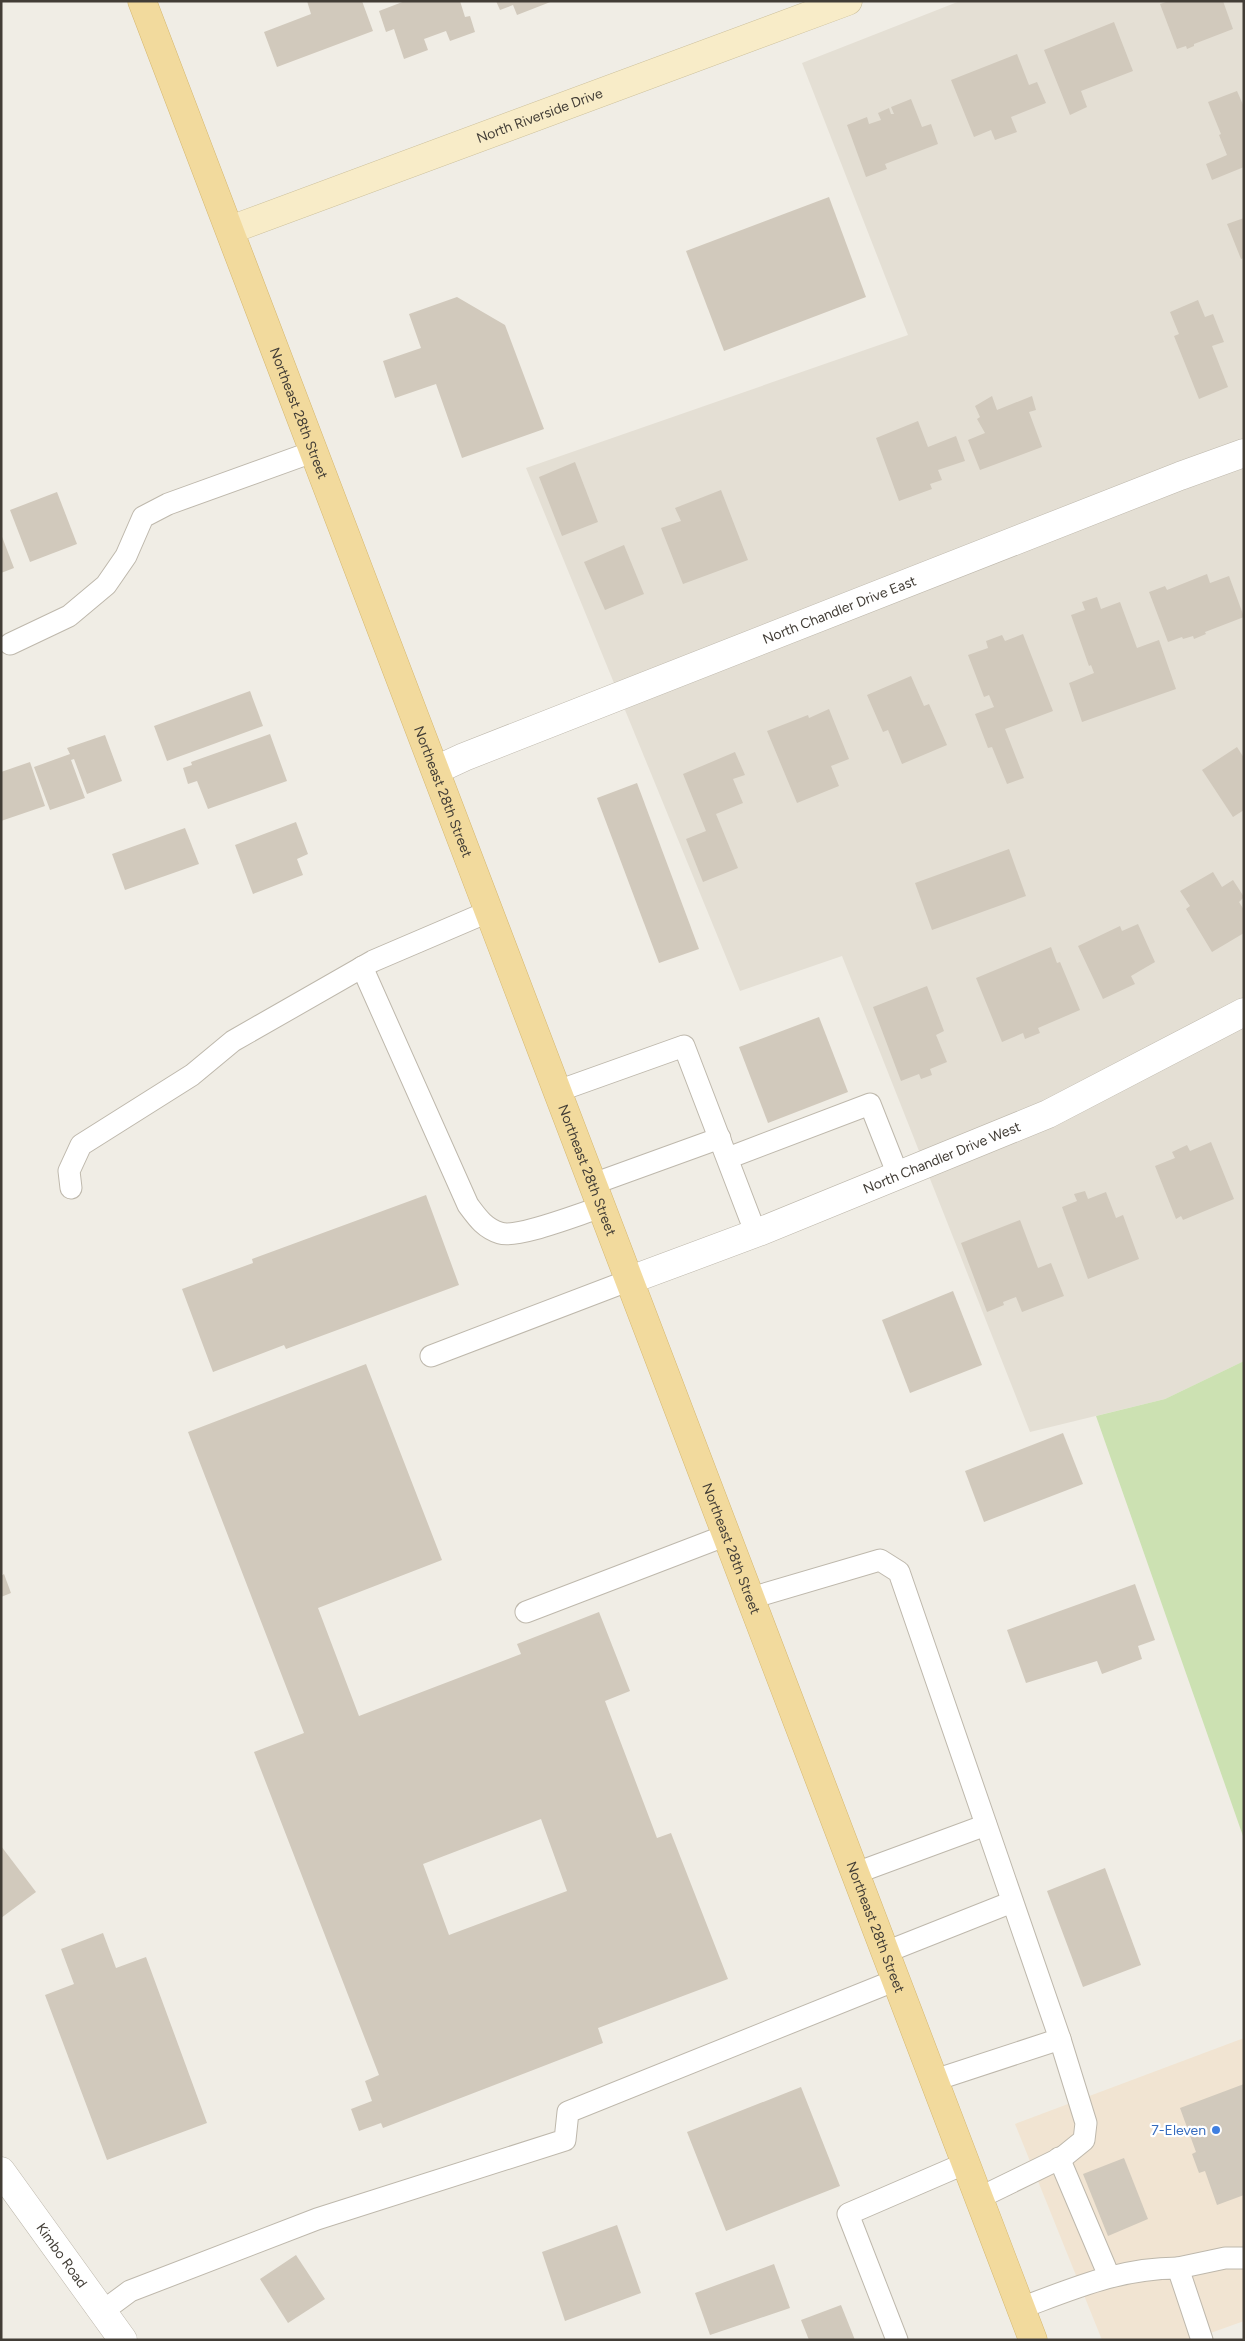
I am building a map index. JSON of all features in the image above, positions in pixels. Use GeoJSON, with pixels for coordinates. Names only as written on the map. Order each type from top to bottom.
{"type":"FeatureCollection","features":[{"type":"Feature","properties":{"kind":"main road","name":"Northeast 28th Street"},"geometry":{"type":"LineString","coordinates":[[142,1],[1033,2340]]}},
{"type":"Feature","properties":{"kind":"main road","name":"North Riverside Drive"},"geometry":{"type":"LineString","coordinates":[[230,230],[848,1]]}},
{"type":"Feature","properties":{"kind":"street","name":"North Chandler Drive East"},"geometry":{"type":"LineString","coordinates":[[436,770],[464,757],[1244,453]]}},
{"type":"Feature","properties":{"kind":"street","name":"North Chandler Drive West"},"geometry":{"type":"LineString","coordinates":[[630,1280],[756,1234],[1048,1114],[1244,1012]]}},
{"type":"Feature","properties":{"kind":"street","name":"Kimbo Road"},"geometry":{"type":"LineString","coordinates":[[1,2171],[124,2340]]}},
{"type":"Feature","properties":{"kind":"lane"},"geometry":{"type":"LineString","coordinates":[[10,644],[69,616],[106,585],[126,556],[143,516],[168,504],[315,451]]}},
{"type":"Feature","properties":{"kind":"lane"},"geometry":{"type":"LineString","coordinates":[[71,1188],[69,1171],[81,1145],[192,1076],[233,1041],[362,967],[490,911]]}},
{"type":"Feature","properties":{"kind":"lane"},"geometry":{"type":"LineString","coordinates":[[362,967],[468,1205],[482,1224],[501,1234],[527,1231],[598,1195],[720,1138]]}},
{"type":"Feature","properties":{"kind":"lane"},"geometry":{"type":"LineString","coordinates":[[558,1091],[684,1046],[756,1234]]}},
{"type":"Feature","properties":{"kind":"lane"},"geometry":{"type":"LineString","coordinates":[[728,1158],[870,1104],[898,1176]]}},
{"type":"Feature","properties":{"kind":"lane"},"geometry":{"type":"LineString","coordinates":[[431,1356],[630,1280]]}},
{"type":"Feature","properties":{"kind":"lane"},"geometry":{"type":"LineString","coordinates":[[526,1612],[727,1535]]}},
{"type":"Feature","properties":{"kind":"lane"},"geometry":{"type":"LineString","coordinates":[[751,1598],[880,1560],[899,1572],[1060,2039],[1086,2123],[1084,2140],[1059,2158],[979,2198]]}},
{"type":"Feature","properties":{"kind":"lane"},"geometry":{"type":"LineString","coordinates":[[856,1873],[986,1825]]}},
{"type":"Feature","properties":{"kind":"lane"},"geometry":{"type":"LineString","coordinates":[[886,1952],[1012,1902]]}},
{"type":"Feature","properties":{"kind":"lane"},"geometry":{"type":"LineString","coordinates":[[103,2311],[130,2290],[316,2219],[565,2140],[568,2112],[896,1980]]}},
{"type":"Feature","properties":{"kind":"lane"},"geometry":{"type":"LineString","coordinates":[[934,2080],[1060,2039]]}},
{"type":"Feature","properties":{"kind":"lane"},"geometry":{"type":"LineString","coordinates":[[1059,2158],[1109,2276]]}},
{"type":"Feature","properties":{"kind":"lane"},"geometry":{"type":"LineString","coordinates":[[897,2340],[848,2214],[966,2163]]}},
{"type":"Feature","properties":{"kind":"lane"},"geometry":{"type":"LineString","coordinates":[[1021,2308],[1109,2276],[1149,2268],[1178,2268],[1225,2258],[1244,2258]]}},
{"type":"Feature","properties":{"kind":"lane"},"geometry":{"type":"LineString","coordinates":[[1178,2268],[1202,2340]]}},
{"type":"Feature","properties":{"kind":"shaded area"},"geometry":{"type":"Polygon","coordinates":[[[960,1],[1244,1],[1244,1361],[1165,1399],[1030,1432],[842,956],[740,991],[526,468],[908,335],[802,63],[960,1]]]}},
{"type":"Feature","properties":{"kind":"shaded area"},"geometry":{"type":"Polygon","coordinates":[[[1244,2038],[1244,2321],[1191,2340],[1102,2340],[1015,2124],[1244,2038]]]}},
{"type":"Feature","properties":{"kind":"green space"},"geometry":{"type":"Polygon","coordinates":[[[1244,1361],[1244,1839],[1096,1416],[1165,1399],[1244,1361]]]}},
{"type":"Feature","properties":{"kind":"building"},"geometry":{"type":"Polygon","coordinates":[[[307,1],[362,1],[373,31],[277,67],[264,32],[311,14],[307,1]]]}},
{"type":"Feature","properties":{"kind":"building"},"geometry":{"type":"Polygon","coordinates":[[[405,1],[460,1],[465,17],[470,16],[475,32],[450,41],[446,31],[424,39],[428,50],[404,59],[394,29],[386,32],[379,11],[405,1]]]}},
{"type":"Feature","properties":{"kind":"building"},"geometry":{"type":"Polygon","coordinates":[[[496,1],[553,1],[517,15],[513,5],[500,10],[496,1]]]}},
{"type":"Feature","properties":{"kind":"building"},"geometry":{"type":"Polygon","coordinates":[[[1169,1],[1223,1],[1233,29],[1194,44],[1194,46],[1187,49],[1186,46],[1177,49],[1160,4],[1169,1]]]}},
{"type":"Feature","properties":{"kind":"building"},"geometry":{"type":"Polygon","coordinates":[[[1114,22],[1133,71],[1081,91],[1087,107],[1070,115],[1044,50],[1114,22]]]}},
{"type":"Feature","properties":{"kind":"building"},"geometry":{"type":"Polygon","coordinates":[[[1017,54],[1029,85],[1037,82],[1046,103],[1011,117],[1017,132],[995,140],[991,130],[974,137],[951,80],[1017,54]]]}},
{"type":"Feature","properties":{"kind":"building"},"geometry":{"type":"Polygon","coordinates":[[[1237,91],[1244,107],[1244,167],[1212,180],[1206,164],[1227,155],[1208,102],[1237,91]]]}},
{"type":"Feature","properties":{"kind":"building"},"geometry":{"type":"Polygon","coordinates":[[[911,99],[922,127],[931,124],[938,144],[885,164],[887,169],[866,177],[847,125],[867,117],[869,124],[881,120],[878,113],[889,108],[891,114],[894,114],[891,107],[911,99]]]}},
{"type":"Feature","properties":{"kind":"building"},"geometry":{"type":"Polygon","coordinates":[[[829,197],[866,297],[724,351],[686,251],[829,197]]]}},
{"type":"Feature","properties":{"kind":"building"},"geometry":{"type":"Polygon","coordinates":[[[1244,218],[1244,258],[1241,259],[1227,224],[1244,218]]]}},
{"type":"Feature","properties":{"kind":"building"},"geometry":{"type":"Polygon","coordinates":[[[457,297],[505,325],[544,429],[462,458],[436,384],[395,398],[383,361],[421,348],[409,314],[457,297]]]}},
{"type":"Feature","properties":{"kind":"building"},"geometry":{"type":"Polygon","coordinates":[[[1198,300],[1205,317],[1213,314],[1224,342],[1212,346],[1228,387],[1199,399],[1174,336],[1179,334],[1170,312],[1198,300]]]}},
{"type":"Feature","properties":{"kind":"building"},"geometry":{"type":"Polygon","coordinates":[[[992,396],[997,410],[1032,396],[1036,410],[1029,412],[1042,447],[980,470],[968,440],[985,433],[977,419],[980,417],[975,406],[992,396]]]}},
{"type":"Feature","properties":{"kind":"building"},"geometry":{"type":"Polygon","coordinates":[[[918,421],[928,447],[956,436],[965,461],[938,470],[942,480],[930,484],[932,489],[899,501],[876,438],[918,421]]]}},
{"type":"Feature","properties":{"kind":"building"},"geometry":{"type":"Polygon","coordinates":[[[575,462],[598,522],[562,536],[539,477],[575,462]]]}},
{"type":"Feature","properties":{"kind":"building"},"geometry":{"type":"Polygon","coordinates":[[[721,490],[748,560],[683,584],[661,528],[681,521],[675,508],[721,490]]]}},
{"type":"Feature","properties":{"kind":"building"},"geometry":{"type":"Polygon","coordinates":[[[57,492],[77,544],[30,562],[10,510],[57,492]]]}},
{"type":"Feature","properties":{"kind":"building"},"geometry":{"type":"Polygon","coordinates":[[[1,534],[14,568],[1,573],[1,534]]]}},
{"type":"Feature","properties":{"kind":"building"},"geometry":{"type":"Polygon","coordinates":[[[624,545],[644,594],[605,610],[584,562],[624,545]]]}},
{"type":"Feature","properties":{"kind":"building"},"geometry":{"type":"Polygon","coordinates":[[[1207,574],[1210,583],[1229,576],[1244,617],[1205,632],[1206,634],[1194,639],[1193,636],[1183,639],[1182,637],[1168,642],[1149,592],[1165,586],[1167,590],[1207,574]]]}},
{"type":"Feature","properties":{"kind":"building"},"geometry":{"type":"Polygon","coordinates":[[[1097,597],[1101,609],[1120,602],[1137,648],[1159,640],[1176,689],[1082,722],[1069,683],[1094,673],[1091,665],[1089,666],[1071,615],[1085,610],[1082,602],[1097,597]]]}},
{"type":"Feature","properties":{"kind":"building"},"geometry":{"type":"Polygon","coordinates":[[[1023,634],[1053,711],[1005,729],[1024,778],[1007,784],[992,747],[988,748],[975,714],[994,707],[989,695],[984,697],[968,655],[988,648],[986,641],[1002,635],[1005,641],[1023,634]]]}},
{"type":"Feature","properties":{"kind":"building"},"geometry":{"type":"Polygon","coordinates":[[[911,676],[924,706],[929,704],[947,745],[902,764],[888,730],[883,732],[867,695],[911,676]]]}},
{"type":"Feature","properties":{"kind":"building"},"geometry":{"type":"Polygon","coordinates":[[[250,691],[263,726],[167,761],[154,726],[250,691]]]}},
{"type":"Feature","properties":{"kind":"building"},"geometry":{"type":"Polygon","coordinates":[[[829,709],[849,759],[831,766],[839,786],[797,803],[767,731],[808,715],[809,718],[829,709]]]}},
{"type":"Feature","properties":{"kind":"building"},"geometry":{"type":"Polygon","coordinates":[[[270,734],[287,781],[208,809],[197,781],[188,784],[183,768],[192,765],[191,762],[270,734]]]}},
{"type":"Feature","properties":{"kind":"building"},"geometry":{"type":"Polygon","coordinates":[[[105,735],[122,781],[87,794],[74,759],[71,760],[85,798],[50,810],[34,767],[70,754],[67,748],[105,735]]]}},
{"type":"Feature","properties":{"kind":"building"},"geometry":{"type":"Polygon","coordinates":[[[1237,747],[1244,758],[1244,810],[1233,817],[1202,770],[1237,747]]]}},
{"type":"Feature","properties":{"kind":"building"},"geometry":{"type":"Polygon","coordinates":[[[735,752],[745,775],[733,779],[743,803],[716,814],[738,868],[703,882],[686,839],[706,831],[683,774],[735,752]]]}},
{"type":"Feature","properties":{"kind":"building"},"geometry":{"type":"Polygon","coordinates":[[[30,762],[45,806],[1,821],[1,772],[30,762]]]}},
{"type":"Feature","properties":{"kind":"building"},"geometry":{"type":"Polygon","coordinates":[[[637,783],[699,949],[659,963],[597,798],[637,783]]]}},
{"type":"Feature","properties":{"kind":"building"},"geometry":{"type":"Polygon","coordinates":[[[296,822],[308,854],[297,859],[303,875],[253,894],[235,845],[296,822]]]}},
{"type":"Feature","properties":{"kind":"building"},"geometry":{"type":"Polygon","coordinates":[[[185,828],[199,864],[125,890],[112,854],[185,828]]]}},
{"type":"Feature","properties":{"kind":"building"},"geometry":{"type":"Polygon","coordinates":[[[1009,849],[1026,896],[932,930],[915,883],[1009,849]]]}},
{"type":"Feature","properties":{"kind":"building"},"geometry":{"type":"Polygon","coordinates":[[[1213,872],[1222,887],[1233,880],[1244,897],[1239,902],[1244,910],[1244,933],[1212,952],[1186,909],[1190,906],[1180,891],[1213,872]]]}},
{"type":"Feature","properties":{"kind":"building"},"geometry":{"type":"Polygon","coordinates":[[[1138,924],[1155,962],[1131,976],[1135,984],[1103,999],[1078,946],[1120,926],[1122,931],[1138,924]]]}},
{"type":"Feature","properties":{"kind":"building"},"geometry":{"type":"Polygon","coordinates":[[[1051,947],[1057,963],[1060,962],[1080,1010],[1038,1028],[1040,1033],[1025,1039],[1023,1033],[1002,1042],[976,978],[1051,947]]]}},
{"type":"Feature","properties":{"kind":"building"},"geometry":{"type":"Polygon","coordinates":[[[927,986],[944,1031],[936,1035],[947,1062],[930,1069],[932,1075],[921,1079],[919,1074],[901,1081],[873,1007],[927,986]]]}},
{"type":"Feature","properties":{"kind":"building"},"geometry":{"type":"Polygon","coordinates":[[[819,1017],[848,1092],[768,1123],[739,1047],[819,1017]]]}},
{"type":"Feature","properties":{"kind":"building"},"geometry":{"type":"Polygon","coordinates":[[[1211,1142],[1234,1199],[1183,1220],[1181,1216],[1176,1219],[1155,1166],[1175,1158],[1172,1152],[1187,1145],[1190,1151],[1211,1142]]]}},
{"type":"Feature","properties":{"kind":"building"},"geometry":{"type":"Polygon","coordinates":[[[1085,1191],[1088,1199],[1106,1192],[1116,1218],[1123,1215],[1139,1259],[1088,1279],[1062,1207],[1077,1201],[1074,1194],[1085,1191]]]}},
{"type":"Feature","properties":{"kind":"building"},"geometry":{"type":"Polygon","coordinates":[[[426,1195],[459,1285],[286,1349],[284,1345],[213,1372],[182,1289],[253,1263],[252,1259],[426,1195]]]}},
{"type":"Feature","properties":{"kind":"building"},"geometry":{"type":"Polygon","coordinates":[[[1020,1220],[1038,1268],[1051,1263],[1064,1296],[1022,1312],[1016,1297],[1003,1302],[1004,1305],[987,1312],[961,1243],[1020,1220]]]}},
{"type":"Feature","properties":{"kind":"building"},"geometry":{"type":"Polygon","coordinates":[[[953,1291],[982,1365],[910,1393],[882,1320],[953,1291]]]}},
{"type":"Feature","properties":{"kind":"building"},"geometry":{"type":"Polygon","coordinates":[[[366,1364],[442,1560],[318,1608],[359,1716],[521,1654],[517,1644],[599,1612],[630,1691],[605,1701],[657,1838],[671,1833],[728,1979],[598,2028],[603,2043],[383,2128],[381,2123],[359,2131],[351,2109],[372,2101],[365,2081],[379,2075],[254,1752],[304,1733],[188,1432],[366,1364]],[[541,1819],[423,1864],[449,1935],[567,1891],[541,1819]]]}},
{"type":"Feature","properties":{"kind":"building"},"geometry":{"type":"Polygon","coordinates":[[[1063,1433],[1083,1484],[984,1522],[965,1471],[1063,1433]]]}},
{"type":"Feature","properties":{"kind":"building"},"geometry":{"type":"Polygon","coordinates":[[[4,1574],[11,1593],[1,1597],[1,1576],[4,1574]]]}},
{"type":"Feature","properties":{"kind":"building"},"geometry":{"type":"Polygon","coordinates":[[[1135,1584],[1155,1640],[1138,1646],[1142,1659],[1102,1674],[1097,1661],[1026,1683],[1007,1630],[1135,1584]]]}},
{"type":"Feature","properties":{"kind":"building"},"geometry":{"type":"Polygon","coordinates":[[[1,1846],[36,1892],[1,1918],[1,1846]]]}},
{"type":"Feature","properties":{"kind":"building"},"geometry":{"type":"Polygon","coordinates":[[[1105,1868],[1141,1965],[1083,1987],[1047,1891],[1105,1868]]]}},
{"type":"Feature","properties":{"kind":"building"},"geometry":{"type":"Polygon","coordinates":[[[103,1933],[116,1968],[146,1957],[207,2123],[107,2160],[45,1995],[74,1984],[61,1949],[103,1933]]]}},
{"type":"Feature","properties":{"kind":"building","name":"7-Eleven"},"geometry":{"type":"Polygon","coordinates":[[[1244,2084],[1244,2195],[1217,2205],[1205,2171],[1199,2173],[1192,2154],[1196,2152],[1180,2108],[1244,2084]]]}},
{"type":"Feature","properties":{"kind":"building"},"geometry":{"type":"Polygon","coordinates":[[[801,2087],[840,2186],[726,2231],[687,2132],[801,2087]]]}},
{"type":"Feature","properties":{"kind":"building","name":"7-Eleven"},"geometry":{"type":"Polygon","coordinates":[[[1124,2158],[1148,2219],[1108,2236],[1083,2174],[1124,2158]]]}},
{"type":"Feature","properties":{"kind":"building"},"geometry":{"type":"Polygon","coordinates":[[[617,2225],[641,2293],[565,2321],[542,2252],[617,2225]]]}},
{"type":"Feature","properties":{"kind":"building"},"geometry":{"type":"Polygon","coordinates":[[[296,2255],[325,2299],[288,2323],[260,2279],[296,2255]]]}},
{"type":"Feature","properties":{"kind":"building"},"geometry":{"type":"Polygon","coordinates":[[[774,2264],[790,2308],[710,2335],[695,2293],[774,2264]]]}},
{"type":"Feature","properties":{"kind":"building"},"geometry":{"type":"Polygon","coordinates":[[[841,2305],[855,2340],[809,2340],[801,2320],[841,2305]]]}},
{"type":"Feature","properties":{"kind":"place","name":"7-Eleven"},"geometry":{"type":"Point","coordinates":[1216,2130]}}]}
